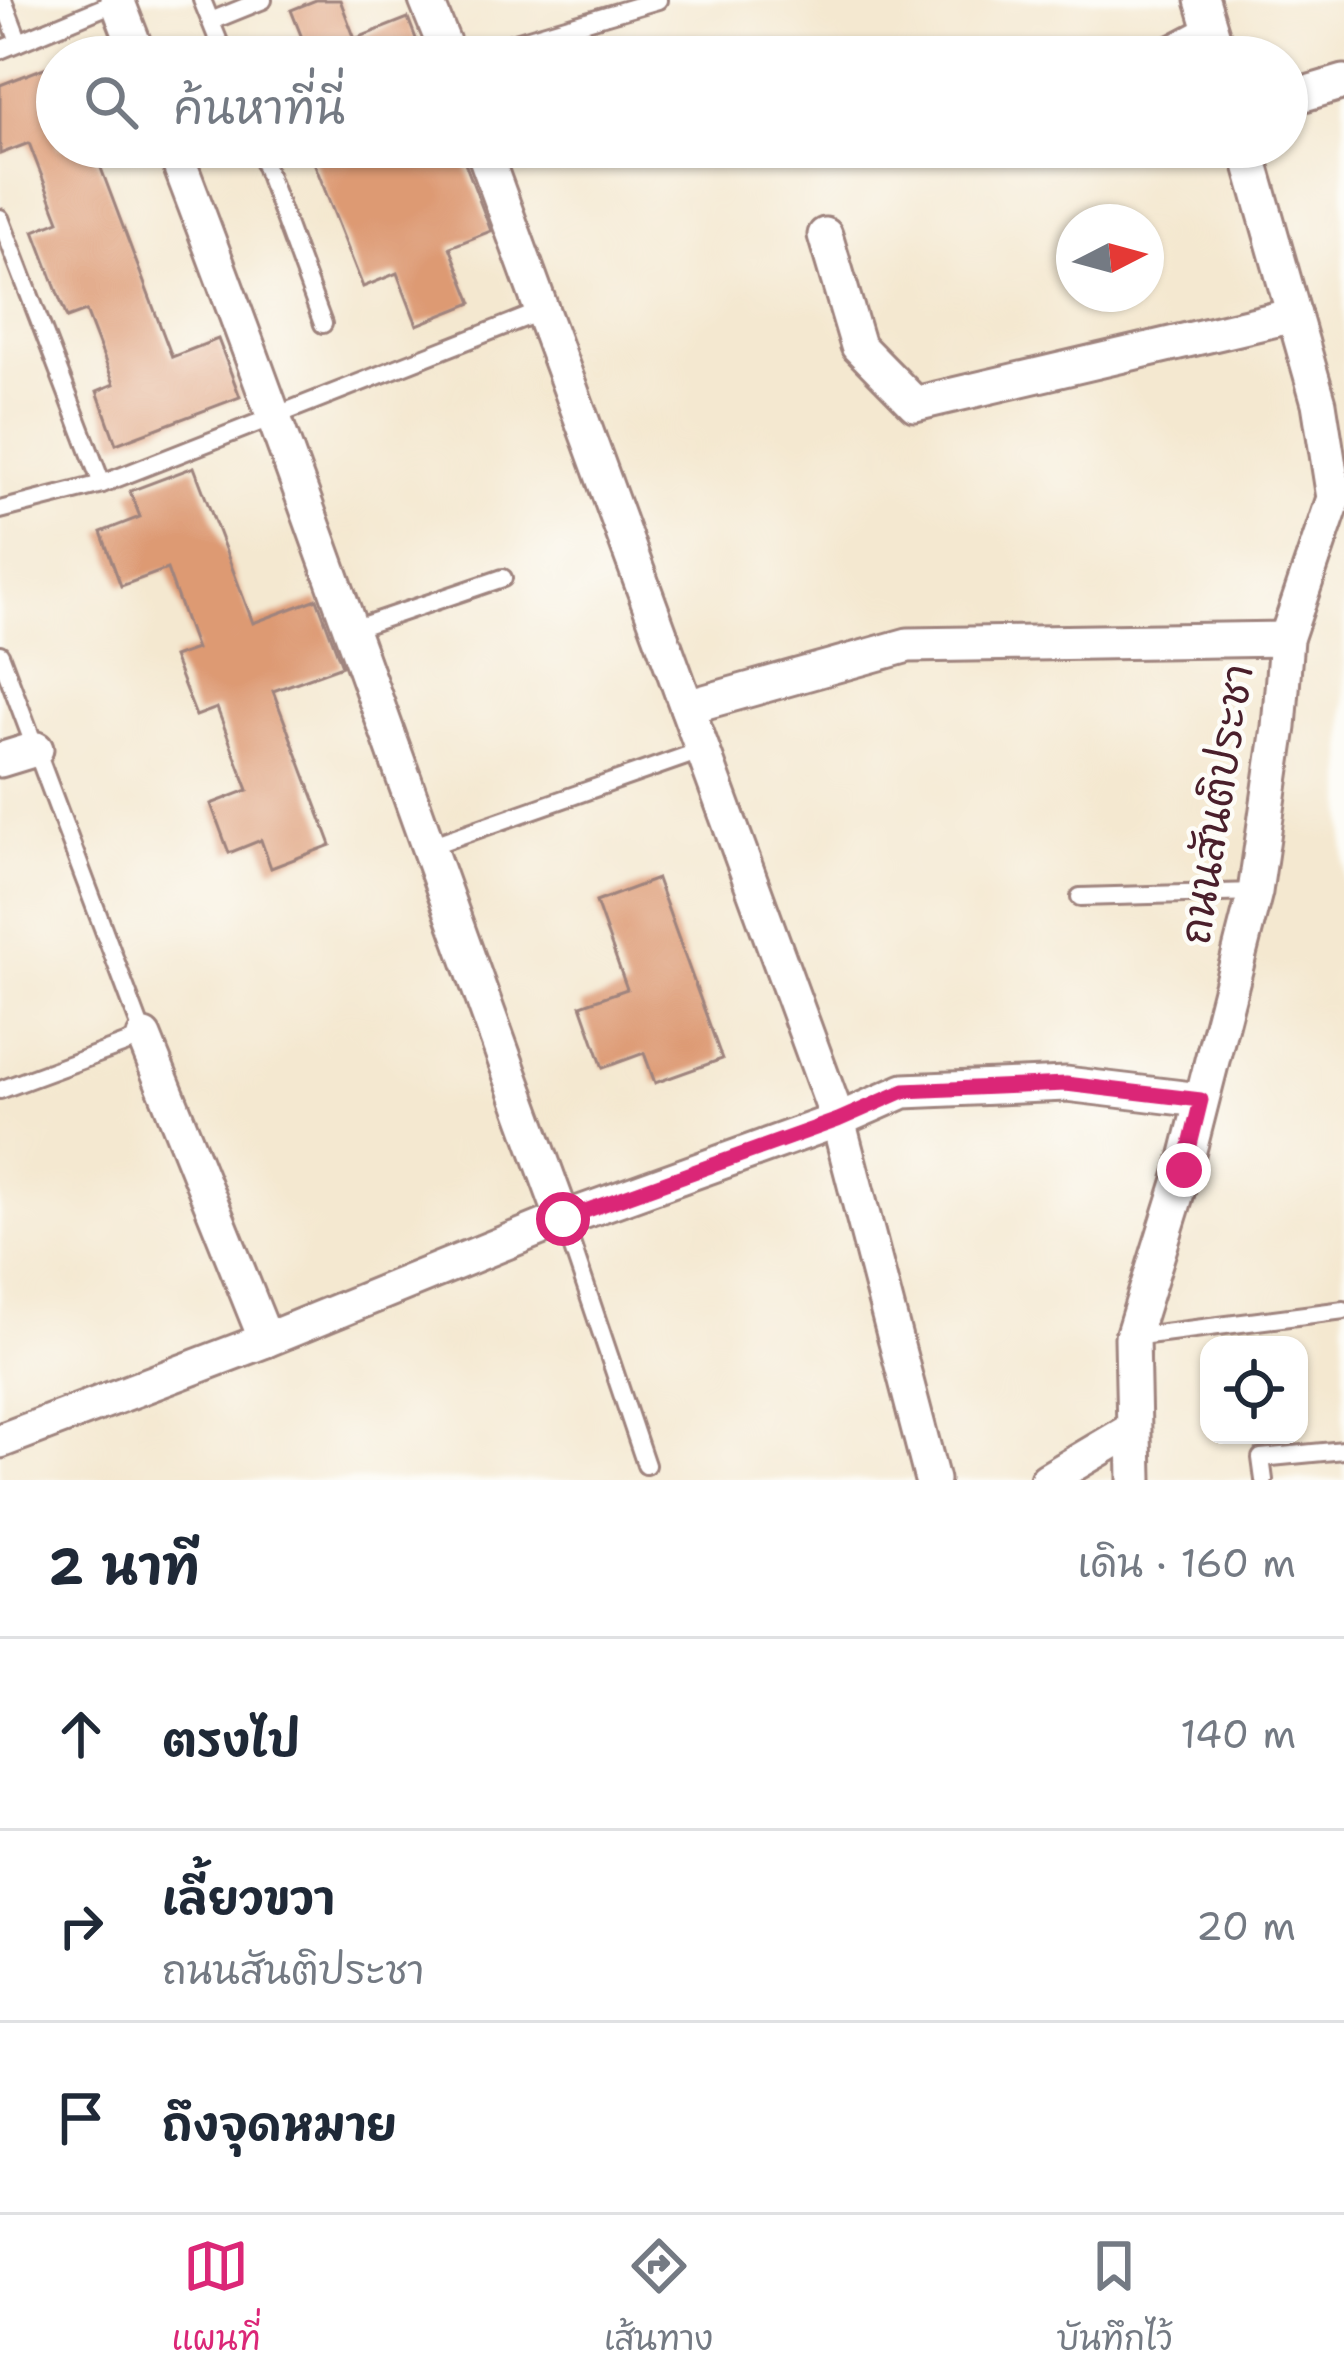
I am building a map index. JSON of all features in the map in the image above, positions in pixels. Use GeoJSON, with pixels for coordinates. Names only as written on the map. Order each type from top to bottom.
{"type":"FeatureCollection","features":[{"type":"Feature","properties":{"kind":"street"},"geometry":{"type":"LineString","coordinates":[[118,0],[131,36]]}},
{"type":"Feature","properties":{"kind":"street"},"geometry":{"type":"LineString","coordinates":[[426,0],[441,36]]}},
{"type":"Feature","properties":{"kind":"street"},"geometry":{"type":"LineString","coordinates":[[1308,93],[1344,82]]}},
{"type":"Feature","properties":{"kind":"street"},"geometry":{"type":"LineString","coordinates":[[181,168],[277,418],[426,847],[563,1219]]}},
{"type":"Feature","properties":{"kind":"street"},"geometry":{"type":"LineString","coordinates":[[490,168],[838,1120],[932,1480]]}},
{"type":"Feature","properties":{"kind":"street","name":"ถนนสันติประชา"},"geometry":{"type":"LineString","coordinates":[[1135,1480],[1132,1337],[1184,1170],[1255,892],[1279,727],[1286,639],[1339,497],[1319,403],[1252,168]]}},
{"type":"Feature","properties":{"kind":"street"},"geometry":{"type":"LineString","coordinates":[[825,235],[858,346],[914,404],[1294,315]]}},
{"type":"Feature","properties":{"kind":"street"},"geometry":{"type":"LineString","coordinates":[[687,707],[908,645],[1286,639]]}},
{"type":"Feature","properties":{"kind":"street"},"geometry":{"type":"LineString","coordinates":[[0,760],[36,748]]}},
{"type":"Feature","properties":{"kind":"street"},"geometry":{"type":"LineString","coordinates":[[144,1037],[266,1340]]}},
{"type":"Feature","properties":{"kind":"street"},"geometry":{"type":"LineString","coordinates":[[0,1441],[266,1340],[563,1219],[838,1120],[904,1091],[1066,1084],[1201,1100]]}},
{"type":"Feature","properties":{"kind":"street"},"geometry":{"type":"LineString","coordinates":[[1047,1480],[1133,1429]]}},
{"type":"Feature","properties":{"kind":"lane"},"geometry":{"type":"LineString","coordinates":[[3,0],[19,42]]}},
{"type":"Feature","properties":{"kind":"lane"},"geometry":{"type":"LineString","coordinates":[[0,50],[118,0]]}},
{"type":"Feature","properties":{"kind":"lane"},"geometry":{"type":"LineString","coordinates":[[202,0],[216,36]]}},
{"type":"Feature","properties":{"kind":"lane"},"geometry":{"type":"LineString","coordinates":[[211,21],[263,0]]}},
{"type":"Feature","properties":{"kind":"lane"},"geometry":{"type":"LineString","coordinates":[[535,36],[658,0]]}},
{"type":"Feature","properties":{"kind":"lane"},"geometry":{"type":"LineString","coordinates":[[1174,36],[1205,12]]}},
{"type":"Feature","properties":{"kind":"lane"},"geometry":{"type":"LineString","coordinates":[[266,168],[323,324]]}},
{"type":"Feature","properties":{"kind":"lane"},"geometry":{"type":"LineString","coordinates":[[0,218],[102,484]]}},
{"type":"Feature","properties":{"kind":"lane"},"geometry":{"type":"LineString","coordinates":[[0,510],[102,484],[542,311]]}},
{"type":"Feature","properties":{"kind":"lane"},"geometry":{"type":"LineString","coordinates":[[350,630],[503,578]]}},
{"type":"Feature","properties":{"kind":"lane"},"geometry":{"type":"LineString","coordinates":[[0,654],[144,1037],[0,1090]]}},
{"type":"Feature","properties":{"kind":"lane"},"geometry":{"type":"LineString","coordinates":[[426,847],[703,750]]}},
{"type":"Feature","properties":{"kind":"lane"},"geometry":{"type":"LineString","coordinates":[[1080,897],[1255,892]]}},
{"type":"Feature","properties":{"kind":"lane"},"geometry":{"type":"LineString","coordinates":[[563,1219],[646,1465]]}},
{"type":"Feature","properties":{"kind":"lane"},"geometry":{"type":"LineString","coordinates":[[1132,1337],[1344,1310]]}},
{"type":"Feature","properties":{"kind":"lane"},"geometry":{"type":"LineString","coordinates":[[1264,1480],[1261,1457],[1344,1450]]}},
{"type":"Feature","properties":{"kind":"building"},"geometry":{"type":"Polygon","coordinates":[[[316,0],[340,0],[354,36],[301,36],[291,10],[316,0]]]}},
{"type":"Feature","properties":{"kind":"building"},"geometry":{"type":"Polygon","coordinates":[[[408,18],[415,36],[363,36],[408,18]]]}},
{"type":"Feature","properties":{"kind":"building"},"geometry":{"type":"Polygon","coordinates":[[[36,71],[36,161],[29,143],[0,154],[0,85],[36,71]]]}},
{"type":"Feature","properties":{"kind":"building"},"geometry":{"type":"Polygon","coordinates":[[[39,168],[101,168],[172,357],[218,339],[240,397],[116,444],[97,391],[114,384],[86,311],[67,318],[34,231],[59,221],[39,168]]]}},
{"type":"Feature","properties":{"kind":"building"},"geometry":{"type":"Polygon","coordinates":[[[316,168],[467,168],[491,231],[450,247],[472,303],[417,325],[397,273],[363,287],[316,168]]]}},
{"type":"Feature","properties":{"kind":"building"},"geometry":{"type":"Polygon","coordinates":[[[194,467],[253,623],[317,599],[342,666],[273,691],[331,845],[271,868],[261,840],[229,853],[211,804],[248,790],[217,708],[196,716],[173,657],[196,649],[167,569],[121,586],[101,532],[140,517],[130,491],[194,467]]]}},
{"type":"Feature","properties":{"kind":"building"},"geometry":{"type":"Polygon","coordinates":[[[657,879],[722,1059],[655,1083],[644,1053],[603,1068],[581,1005],[627,989],[596,902],[657,879]]]}},
{"type":"Feature","properties":{"kind":"route"},"geometry":{"type":"LineString","coordinates":[[563,1219],[838,1120],[904,1091],[1066,1084],[1201,1100],[1184,1170]]}}]}
